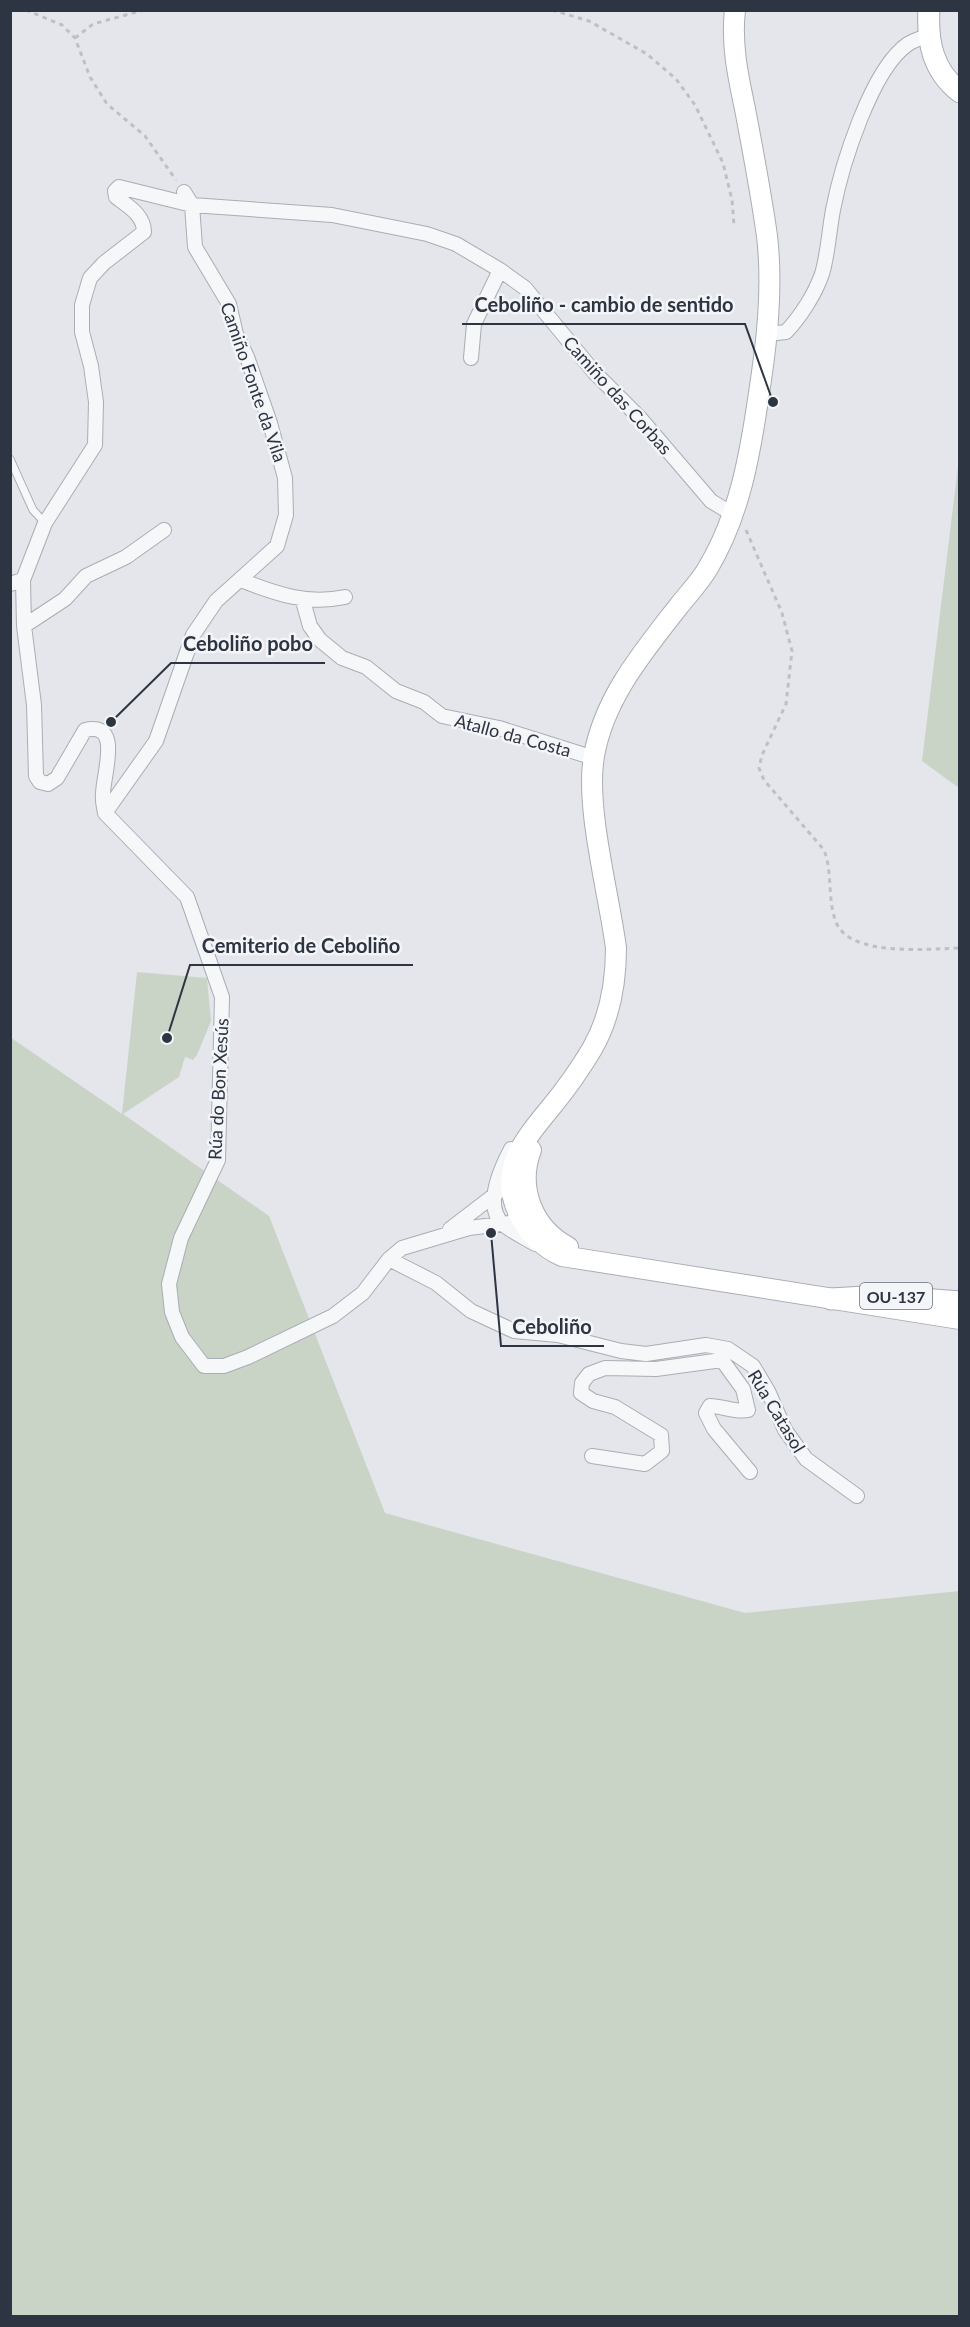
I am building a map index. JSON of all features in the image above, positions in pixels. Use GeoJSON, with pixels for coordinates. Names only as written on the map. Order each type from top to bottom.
{"type":"FeatureCollection","features":[{"type":"Feature","properties":{"kind":"main road","name":"OU-137"},"geometry":{"type":"LineString","coordinates":[[549,1241],[531,1208],[524,1182],[525,1167],[535,1139],[554,1104],[592,1048],[611,1002],[616,973],[616,948],[592,793],[594,758],[609,708],[637,659],[707,570],[734,515],[741,496],[767,334],[770,278],[767,236],[736,64],[735,10]]}},
{"type":"Feature","properties":{"kind":"main road"},"geometry":{"type":"LineString","coordinates":[[929,10],[929,35],[940,72],[960,92]]}},
{"type":"Feature","properties":{"kind":"main road","name":"OU-137"},"geometry":{"type":"LineString","coordinates":[[554,1104],[529,1133],[513,1162],[508,1192],[512,1220],[534,1237],[627,1268],[960,1319]]}},
{"type":"Feature","properties":{"kind":"main road","name":"OU-137"},"geometry":{"type":"LineString","coordinates":[[831,1299],[882,1296],[960,1302]]}},
{"type":"Feature","properties":{"kind":"street"},"geometry":{"type":"LineString","coordinates":[[767,334],[781,335],[789,328],[811,298],[821,275],[842,168],[856,127],[876,88],[900,51],[907,44],[929,35]]}},
{"type":"Feature","properties":{"kind":"street","name":"Camiño das Corbas"},"geometry":{"type":"LineString","coordinates":[[45,523],[95,445],[96,402],[92,366],[82,332],[82,305],[90,278],[104,263],[144,232],[144,223],[116,196],[115,191],[119,187],[192,205],[332,215],[427,234],[456,244],[525,288],[594,372],[640,418],[711,501],[734,515]]}},
{"type":"Feature","properties":{"kind":"street","name":"Camiño Fonte da Vila"},"geometry":{"type":"LineString","coordinates":[[105,813],[156,741],[193,635],[216,601],[276,546],[286,515],[285,478],[270,423],[248,357],[236,334],[229,304],[195,247],[192,205],[184,192]]}},
{"type":"Feature","properties":{"kind":"street"},"geometry":{"type":"LineString","coordinates":[[471,358],[474,324],[500,270]]}},
{"type":"Feature","properties":{"kind":"street"},"geometry":{"type":"LineString","coordinates":[[45,523],[17,582],[23,608],[34,705],[36,776],[40,782],[48,784],[57,778],[85,730],[93,728],[101,731],[107,737],[109,748],[102,795],[105,813]]}},
{"type":"Feature","properties":{"kind":"street"},"geometry":{"type":"LineString","coordinates":[[24,626],[65,599],[86,576],[126,557],[164,530]]}},
{"type":"Feature","properties":{"kind":"street"},"geometry":{"type":"LineString","coordinates":[[241,580],[303,601],[326,601],[345,597]]}},
{"type":"Feature","properties":{"kind":"street","name":"Atallo da Costa"},"geometry":{"type":"LineString","coordinates":[[303,601],[310,627],[342,658],[366,667],[396,691],[424,702],[442,716],[499,728],[594,758]]}},
{"type":"Feature","properties":{"kind":"street","name":"Rúa do Bon Xesús"},"geometry":{"type":"LineString","coordinates":[[105,813],[187,897],[222,997],[218,1160],[181,1239],[169,1284],[172,1312],[182,1337],[204,1366],[224,1366],[333,1316],[363,1293],[389,1259],[402,1248],[435,1236],[512,1220]]}},
{"type":"Feature","properties":{"kind":"street"},"geometry":{"type":"LineString","coordinates":[[525,1167],[519,1182],[508,1192],[549,1241]]}},
{"type":"Feature","properties":{"kind":"street","name":"Rúa do Bon Xesús"},"geometry":{"type":"LineString","coordinates":[[435,1236],[508,1192]]}},
{"type":"Feature","properties":{"kind":"street","name":"Rúa Catasol"},"geometry":{"type":"LineString","coordinates":[[389,1259],[436,1283],[471,1311],[514,1332],[558,1335],[621,1351],[646,1354],[706,1345],[753,1366],[768,1391],[785,1430],[806,1459],[857,1496]]}},
{"type":"Feature","properties":{"kind":"street"},"geometry":{"type":"LineString","coordinates":[[592,1456],[645,1464],[662,1451],[661,1435],[639,1419],[581,1393],[582,1383],[589,1374],[605,1368],[656,1369],[725,1354],[743,1389],[748,1410],[741,1412],[722,1406],[710,1406],[706,1413],[714,1429],[750,1472]]}},
{"type":"Feature","properties":{"kind":"lane"},"geometry":{"type":"LineString","coordinates":[[10,459],[33,510],[45,523]]}},
{"type":"Feature","properties":{"kind":"path"},"geometry":{"type":"LineString","coordinates":[[26,10],[62,25],[75,38],[90,76],[107,104],[145,136],[184,192]]}},
{"type":"Feature","properties":{"kind":"path"},"geometry":{"type":"LineString","coordinates":[[75,38],[93,24],[144,10]]}},
{"type":"Feature","properties":{"kind":"path"},"geometry":{"type":"LineString","coordinates":[[552,10],[589,21],[647,54],[676,79],[695,105],[723,164],[732,200],[734,226]]}},
{"type":"Feature","properties":{"kind":"path"},"geometry":{"type":"LineString","coordinates":[[734,515],[744,525],[782,613],[792,651],[786,704],[762,755],[759,768],[764,780],[825,850],[829,863],[836,922],[843,934],[851,940],[870,945],[911,950],[960,948]]}},
{"type":"Feature","properties":{"kind":"green space"},"geometry":{"type":"Polygon","coordinates":[[[959,458],[960,788],[922,761],[959,458]]]}},
{"type":"Feature","properties":{"kind":"green space"},"geometry":{"type":"Polygon","coordinates":[[[137,972],[207,978],[211,1021],[197,1055],[193,1060],[185,1057],[179,1077],[123,1114],[269,1216],[385,1513],[745,1613],[959,1591],[959,2316],[11,2316],[10,1037],[122,1114],[137,972]]]}},
{"type":"Feature","properties":{"kind":"place","name":"Ceboliño - cambio de sentido"},"geometry":{"type":"Point","coordinates":[773,402]}},
{"type":"Feature","properties":{"kind":"place","name":"Ceboliño pobo"},"geometry":{"type":"Point","coordinates":[111,722]}},
{"type":"Feature","properties":{"kind":"place","name":"Cemiterio de Ceboliño"},"geometry":{"type":"Point","coordinates":[167,1038]}},
{"type":"Feature","properties":{"kind":"place","name":"Ceboliño"},"geometry":{"type":"Point","coordinates":[491,1233]}}]}
